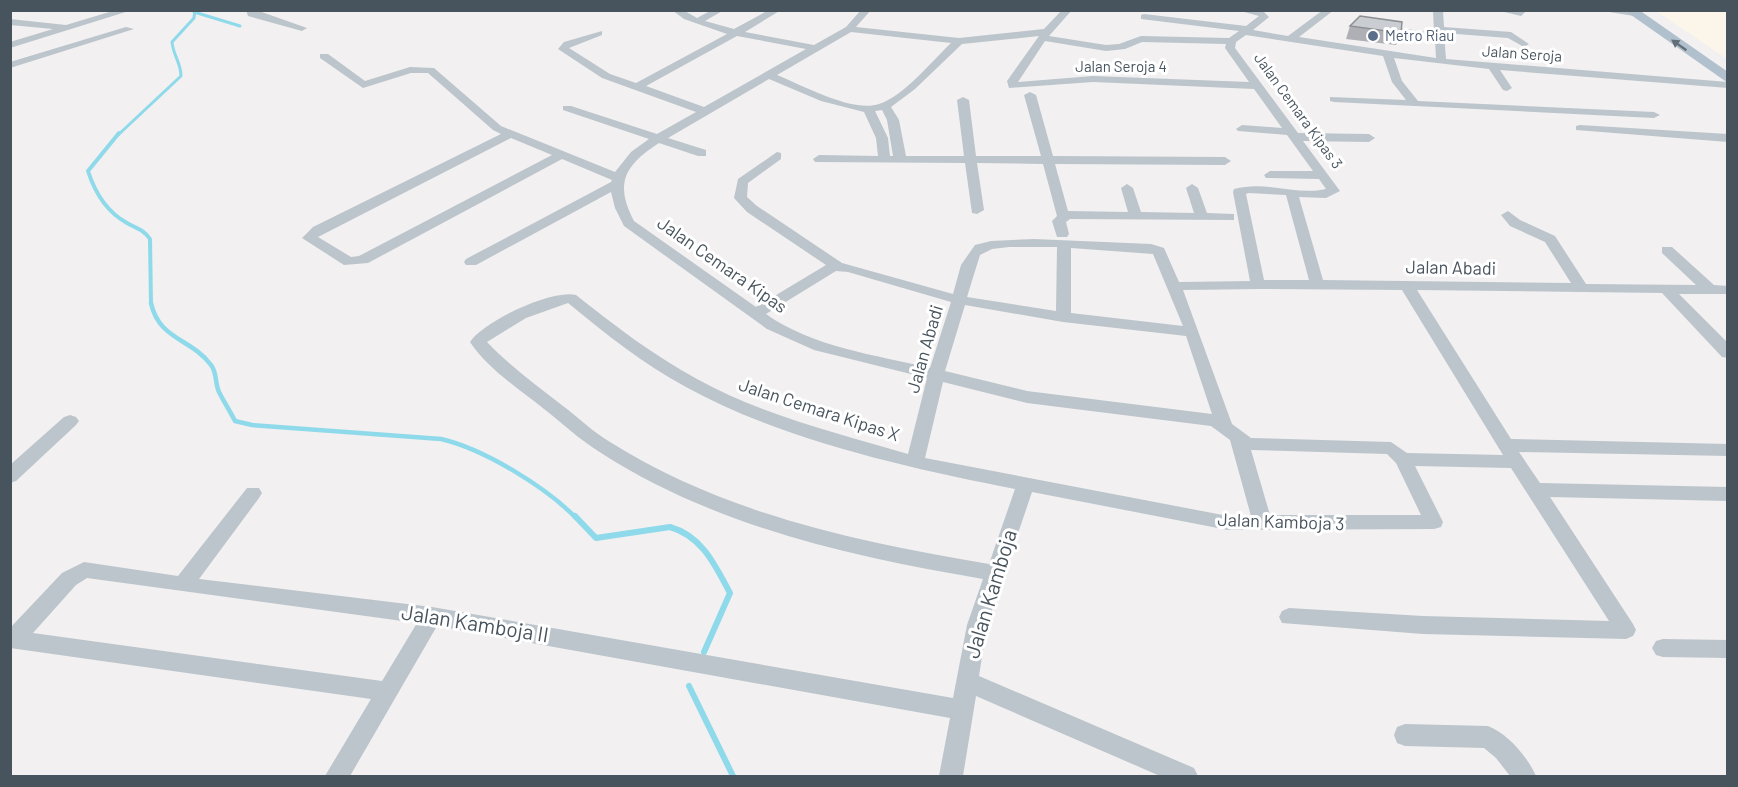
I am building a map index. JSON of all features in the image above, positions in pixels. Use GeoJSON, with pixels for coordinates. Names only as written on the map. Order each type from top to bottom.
{"type":"FeatureCollection","features":[{"type":"Feature","properties":{"kind":"main road"},"geometry":{"type":"LineString","coordinates":[[1653,10],[1709,49]]}},
{"type":"Feature","properties":{"kind":"main road"},"geometry":{"type":"LineString","coordinates":[[1632,12],[1728,78]]}},
{"type":"Feature","properties":{"kind":"street"},"geometry":{"type":"LineString","coordinates":[[10,45],[128,10]]}},
{"type":"Feature","properties":{"kind":"street"},"geometry":{"type":"LineString","coordinates":[[251,10],[251,15],[302,28]]}},
{"type":"Feature","properties":{"kind":"street"},"geometry":{"type":"LineString","coordinates":[[676,10],[698,21],[814,48]]}},
{"type":"Feature","properties":{"kind":"street"},"geometry":{"type":"LineString","coordinates":[[698,21],[720,10]]}},
{"type":"Feature","properties":{"kind":"street"},"geometry":{"type":"LineString","coordinates":[[637,87],[777,10]]}},
{"type":"Feature","properties":{"kind":"street"},"geometry":{"type":"LineString","coordinates":[[471,262],[616,181],[625,166],[655,140],[849,29],[867,10]]}},
{"type":"Feature","properties":{"kind":"street"},"geometry":{"type":"LineString","coordinates":[[1045,35],[1068,10]]}},
{"type":"Feature","properties":{"kind":"street","name":"Jalan Cemara Kipas 3"},"geometry":{"type":"LineString","coordinates":[[1241,10],[1264,16],[1231,41],[1230,48],[1324,175],[1334,192],[1251,189],[1239,192],[1258,285]]}},
{"type":"Feature","properties":{"kind":"street"},"geometry":{"type":"LineString","coordinates":[[1290,39],[1330,10]]}},
{"type":"Feature","properties":{"kind":"street"},"geometry":{"type":"LineString","coordinates":[[1438,10],[1441,62]]}},
{"type":"Feature","properties":{"kind":"street"},"geometry":{"type":"LineString","coordinates":[[1500,10],[1516,14],[1521,13],[1522,10]]}},
{"type":"Feature","properties":{"kind":"street"},"geometry":{"type":"LineString","coordinates":[[1601,10],[1632,12]]}},
{"type":"Feature","properties":{"kind":"street","name":"Jalan Seroja"},"geometry":{"type":"LineString","coordinates":[[1144,17],[1441,62],[1728,85]]}},
{"type":"Feature","properties":{"kind":"street"},"geometry":{"type":"LineString","coordinates":[[10,22],[72,27]]}},
{"type":"Feature","properties":{"kind":"street"},"geometry":{"type":"LineString","coordinates":[[1379,28],[1440,34],[1510,35],[1524,44]]}},
{"type":"Feature","properties":{"kind":"street"},"geometry":{"type":"LineString","coordinates":[[10,65],[129,29]]}},
{"type":"Feature","properties":{"kind":"street"},"geometry":{"type":"LineString","coordinates":[[849,29],[902,37],[959,41],[1045,35],[1096,47],[1126,46],[1141,39],[1231,41]]}},
{"type":"Feature","properties":{"kind":"street"},"geometry":{"type":"LineString","coordinates":[[598,33],[563,49],[598,72],[705,111]]}},
{"type":"Feature","properties":{"kind":"street","name":"Jalan Seroja 4"},"geometry":{"type":"LineString","coordinates":[[1045,35],[1012,81],[1013,86],[1027,87],[1093,79],[1259,86]]}},
{"type":"Feature","properties":{"kind":"street"},"geometry":{"type":"LineString","coordinates":[[768,75],[827,99],[869,109],[885,106],[959,41]]}},
{"type":"Feature","properties":{"kind":"street"},"geometry":{"type":"LineString","coordinates":[[1388,54],[1397,82],[1415,104]]}},
{"type":"Feature","properties":{"kind":"street"},"geometry":{"type":"LineString","coordinates":[[324,56],[363,85],[410,70],[436,73],[486,121],[509,134],[616,181]]}},
{"type":"Feature","properties":{"kind":"street"},"geometry":{"type":"LineString","coordinates":[[1492,66],[1506,87]]}},
{"type":"Feature","properties":{"kind":"street"},"geometry":{"type":"LineString","coordinates":[[1030,95],[1063,216]]}},
{"type":"Feature","properties":{"kind":"street"},"geometry":{"type":"LineString","coordinates":[[1334,99],[1654,115]]}},
{"type":"Feature","properties":{"kind":"street"},"geometry":{"type":"LineString","coordinates":[[963,100],[977,210]]}},
{"type":"Feature","properties":{"kind":"street"},"geometry":{"type":"LineString","coordinates":[[885,106],[895,128],[900,159]]}},
{"type":"Feature","properties":{"kind":"street"},"geometry":{"type":"LineString","coordinates":[[567,108],[655,140],[702,153]]}},
{"type":"Feature","properties":{"kind":"street"},"geometry":{"type":"LineString","coordinates":[[869,109],[883,145],[884,159]]}},
{"type":"Feature","properties":{"kind":"street"},"geometry":{"type":"LineString","coordinates":[[878,129],[895,128]]}},
{"type":"Feature","properties":{"kind":"street"},"geometry":{"type":"LineString","coordinates":[[1580,128],[1728,138]]}},
{"type":"Feature","properties":{"kind":"street"},"geometry":{"type":"LineString","coordinates":[[1242,129],[1369,138]]}},
{"type":"Feature","properties":{"kind":"street"},"geometry":{"type":"LineString","coordinates":[[509,134],[318,230],[309,238],[349,262],[363,260],[561,155]]}},
{"type":"Feature","properties":{"kind":"street"},"geometry":{"type":"LineString","coordinates":[[883,145],[898,145]]}},
{"type":"Feature","properties":{"kind":"street"},"geometry":{"type":"LineString","coordinates":[[777,156],[742,182],[740,198],[752,210],[838,267],[959,300],[973,255],[986,245],[1063,239],[1151,248],[1159,251],[1192,332],[1224,424]]}},
{"type":"Feature","properties":{"kind":"street"},"geometry":{"type":"LineString","coordinates":[[819,159],[1225,161]]}},
{"type":"Feature","properties":{"kind":"street"},"geometry":{"type":"LineString","coordinates":[[1270,175],[1324,175]]}},
{"type":"Feature","properties":{"kind":"street","name":"Jalan Cemara Kipas"},"geometry":{"type":"LineString","coordinates":[[616,181],[619,207],[629,223],[772,326],[820,346],[936,376],[1037,398],[1110,409],[1193,416],[1224,424],[1238,437],[1254,445],[1387,448],[1394,450],[1403,459]]}},
{"type":"Feature","properties":{"kind":"street"},"geometry":{"type":"LineString","coordinates":[[1127,188],[1136,216]]}},
{"type":"Feature","properties":{"kind":"street"},"geometry":{"type":"LineString","coordinates":[[1192,188],[1202,216]]}},
{"type":"Feature","properties":{"kind":"street"},"geometry":{"type":"LineString","coordinates":[[1291,192],[1317,284]]}},
{"type":"Feature","properties":{"kind":"street"},"geometry":{"type":"LineString","coordinates":[[1508,215],[1515,223],[1551,239],[1582,289]]}},
{"type":"Feature","properties":{"kind":"street"},"geometry":{"type":"LineString","coordinates":[[1063,216],[1229,217]]}},
{"type":"Feature","properties":{"kind":"street"},"geometry":{"type":"LineString","coordinates":[[1063,216],[1059,221],[1063,239],[1063,317]]}},
{"type":"Feature","properties":{"kind":"street"},"geometry":{"type":"LineString","coordinates":[[1667,250],[1710,290]]}},
{"type":"Feature","properties":{"kind":"street"},"geometry":{"type":"LineString","coordinates":[[756,314],[826,271],[838,267]]}},
{"type":"Feature","properties":{"kind":"street","name":"Jalan Abadi"},"geometry":{"type":"LineString","coordinates":[[1173,286],[1317,284],[1728,290]]}},
{"type":"Feature","properties":{"kind":"street"},"geometry":{"type":"LineString","coordinates":[[1289,617],[1423,625],[1626,630],[1587,566],[1505,445],[1408,287]]}},
{"type":"Feature","properties":{"kind":"street"},"geometry":{"type":"LineString","coordinates":[[1667,290],[1728,353]]}},
{"type":"Feature","properties":{"kind":"street","name":"Jalan Cemara Kipas X"},"geometry":{"type":"LineString","coordinates":[[996,573],[861,549],[761,522],[656,477],[603,447],[538,398],[478,342],[495,329],[544,303],[571,298],[633,348],[693,384],[730,402],[775,420],[915,462],[1026,484]]}},
{"type":"Feature","properties":{"kind":"street","name":"Jalan Abadi"},"geometry":{"type":"LineString","coordinates":[[915,462],[936,376],[959,300],[1063,317],[1192,332]]}},
{"type":"Feature","properties":{"kind":"street"},"geometry":{"type":"LineString","coordinates":[[10,476],[70,421]]}},
{"type":"Feature","properties":{"kind":"street"},"geometry":{"type":"LineString","coordinates":[[1238,437],[1263,524]]}},
{"type":"Feature","properties":{"kind":"street"},"geometry":{"type":"LineString","coordinates":[[1505,445],[1728,450]]}},
{"type":"Feature","properties":{"kind":"street"},"geometry":{"type":"LineString","coordinates":[[1403,459],[1516,462]]}},
{"type":"Feature","properties":{"kind":"street","name":"Jalan Kamboja 3"},"geometry":{"type":"LineString","coordinates":[[1026,484],[1228,523],[1432,523],[1434,522],[1433,516],[1403,459]]}},
{"type":"Feature","properties":{"kind":"street","name":"Jalan Kamboja"},"geometry":{"type":"LineString","coordinates":[[951,777],[977,625],[1026,484]]}},
{"type":"Feature","properties":{"kind":"street"},"geometry":{"type":"LineString","coordinates":[[1534,490],[1728,494]]}},
{"type":"Feature","properties":{"kind":"street"},"geometry":{"type":"LineString","coordinates":[[183,585],[253,494]]}},
{"type":"Feature","properties":{"kind":"street","name":"Jalan Kamboja II"},"geometry":{"type":"LineString","coordinates":[[12,639],[69,579],[84,570],[183,585],[432,616],[961,710]]}},
{"type":"Feature","properties":{"kind":"street"},"geometry":{"type":"LineString","coordinates":[[337,777],[432,616]]}},
{"type":"Feature","properties":{"kind":"street","name":"Jalan Kamboja II"},"geometry":{"type":"LineString","coordinates":[[12,639],[386,691]]}},
{"type":"Feature","properties":{"kind":"street"},"geometry":{"type":"LineString","coordinates":[[1663,648],[1728,649]]}},
{"type":"Feature","properties":{"kind":"street"},"geometry":{"type":"LineString","coordinates":[[966,681],[1186,777]]}},
{"type":"Feature","properties":{"kind":"street"},"geometry":{"type":"LineString","coordinates":[[1405,735],[1488,737],[1504,750],[1524,777]]}},
{"type":"Feature","properties":{"kind":"shaded area"},"geometry":{"type":"Polygon","coordinates":[[[1656,11],[1727,11],[1727,59],[1656,11]]]}},
{"type":"Feature","properties":{"kind":"building"},"geometry":{"type":"Polygon","coordinates":[[[1360,16],[1402,22],[1401,33],[1350,26],[1360,16]]]}},
{"type":"Feature","properties":{"kind":"waterway"},"geometry":{"type":"LineString","coordinates":[[118,135],[181,76],[172,42],[194,18],[195,12]]}},
{"type":"Feature","properties":{"kind":"waterway"},"geometry":{"type":"LineString","coordinates":[[195,12],[240,26]]}},
{"type":"Feature","properties":{"kind":"waterway"},"geometry":{"type":"LineString","coordinates":[[119,133],[88,171],[94,187],[108,208],[150,239],[151,304]]}},
{"type":"Feature","properties":{"kind":"waterway"},"geometry":{"type":"LineString","coordinates":[[151,303],[155,315],[168,332],[194,349],[211,365],[219,392],[235,421],[252,425],[441,439],[495,460],[548,494],[576,518]]}},
{"type":"Feature","properties":{"kind":"waterway"},"geometry":{"type":"LineString","coordinates":[[575,516],[596,538],[670,527],[681,531],[699,544],[713,562],[730,593],[704,652]]}},
{"type":"Feature","properties":{"kind":"waterway"},"geometry":{"type":"LineString","coordinates":[[689,686],[733,776]]}},
{"type":"Feature","properties":{"kind":"place","name":"Metro Riau"},"geometry":{"type":"Point","coordinates":[1373,36]}}]}
